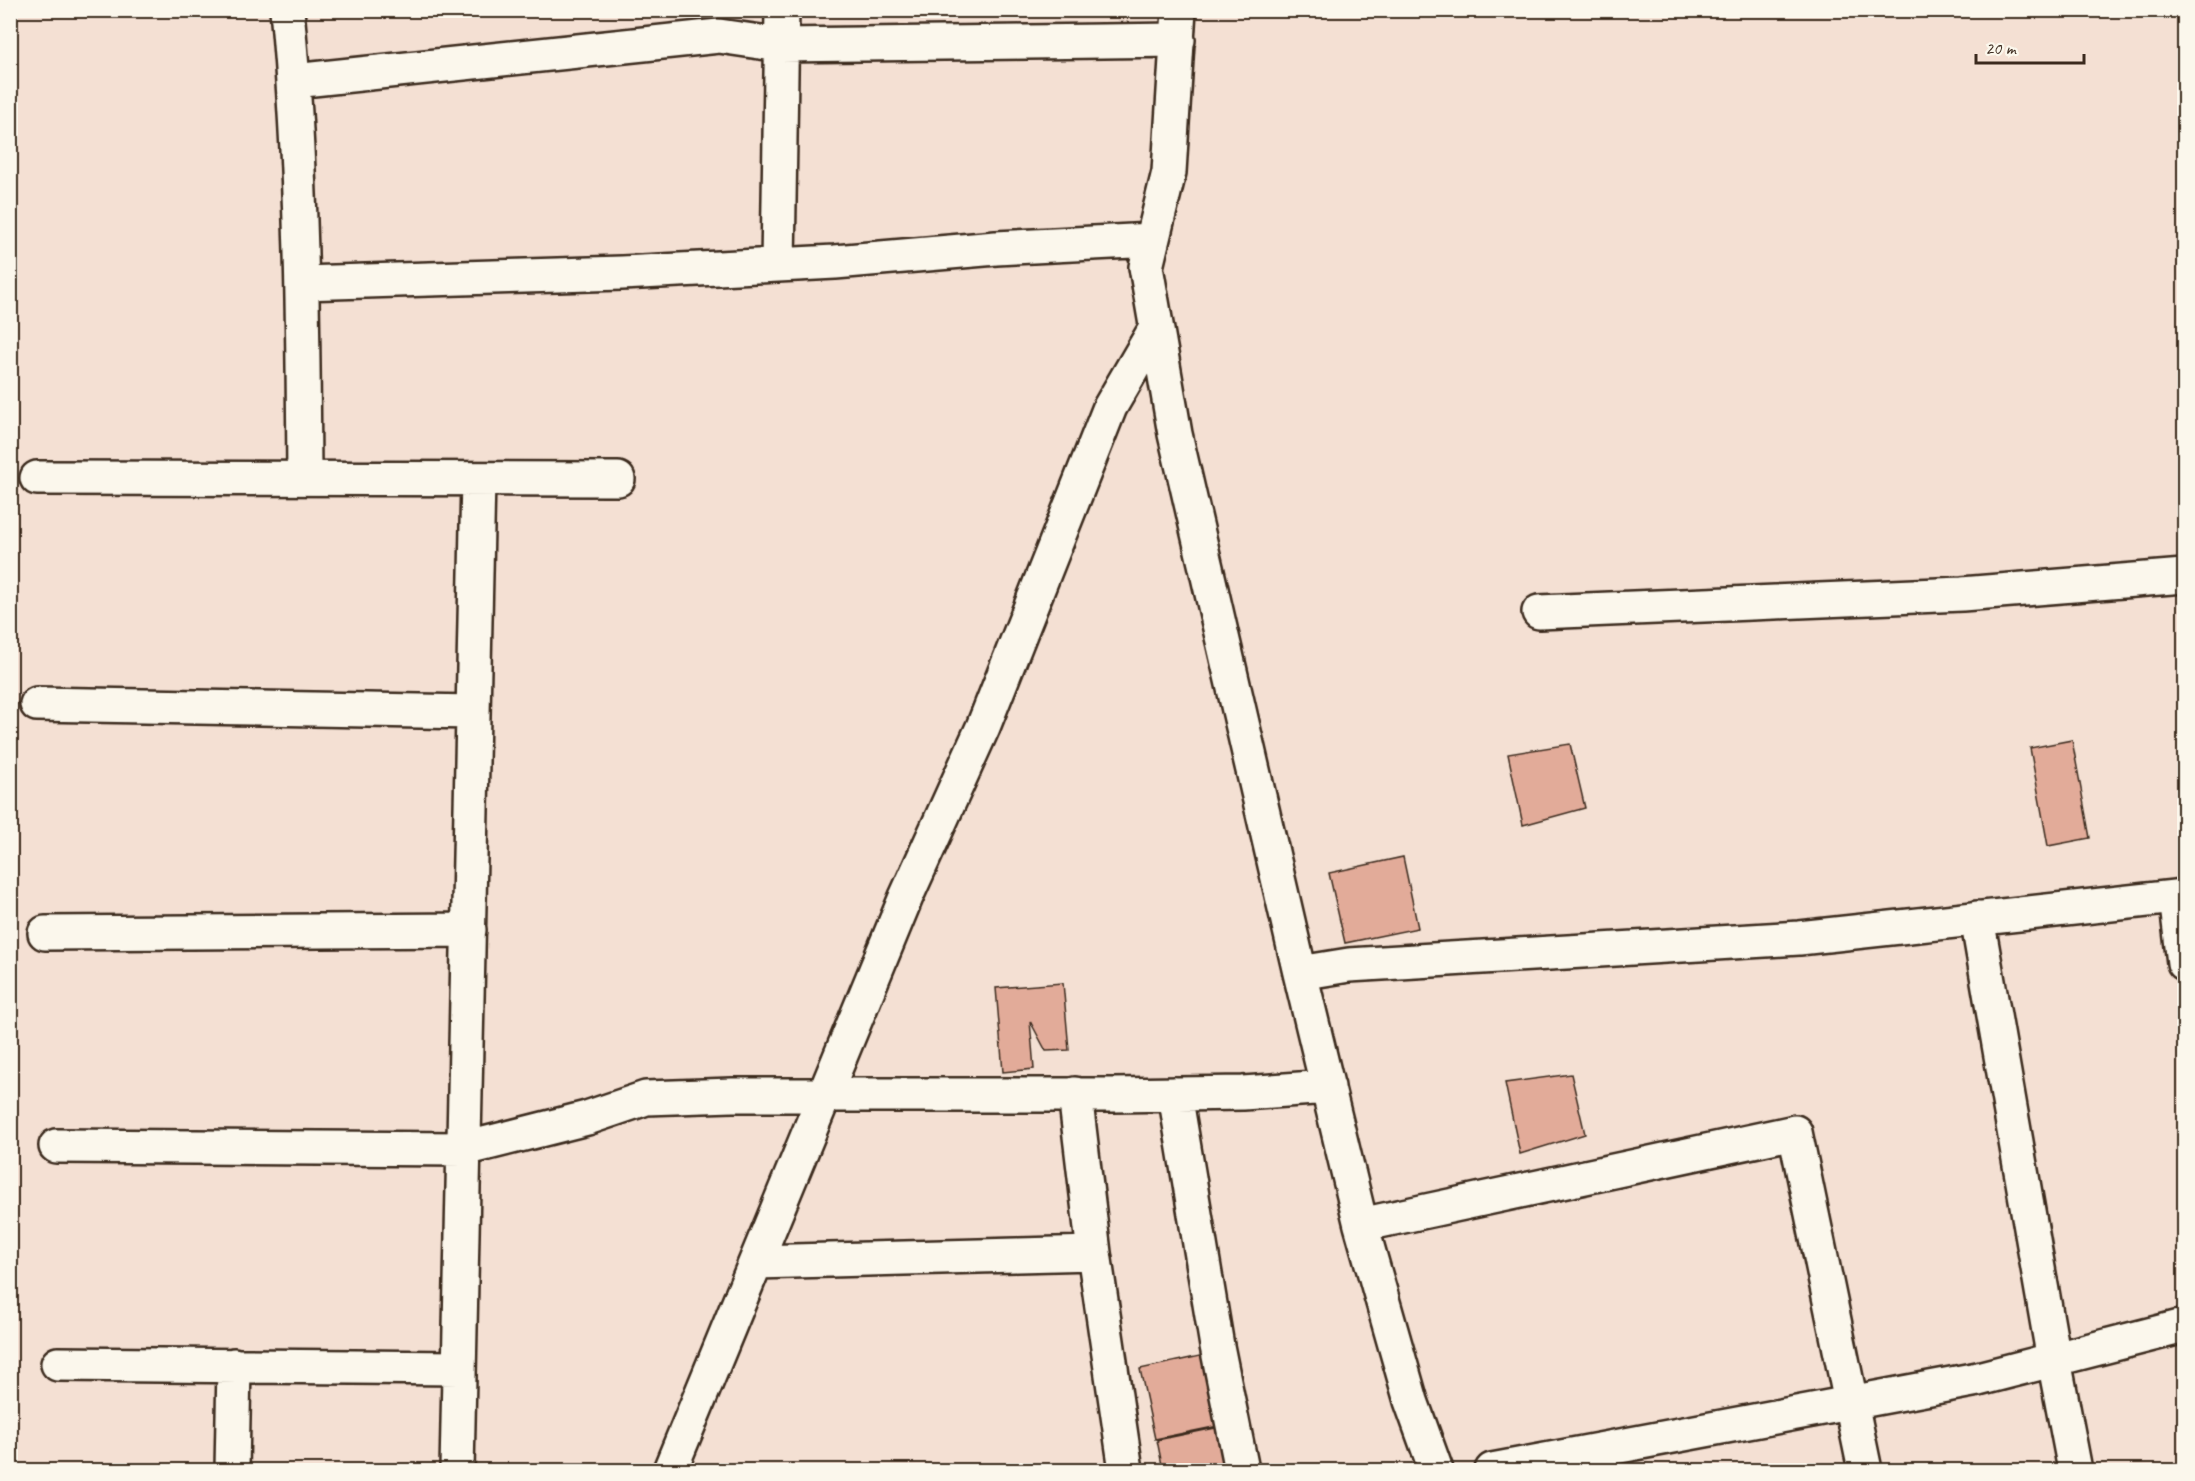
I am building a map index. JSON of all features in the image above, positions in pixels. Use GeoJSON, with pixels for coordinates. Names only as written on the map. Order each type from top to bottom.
{"type":"FeatureCollection","features":[{"type":"Feature","properties":{"kind":"street"},"geometry":{"type":"LineString","coordinates":[[287,10],[294,81],[302,283],[304,478]]}},
{"type":"Feature","properties":{"kind":"street"},"geometry":{"type":"LineString","coordinates":[[778,265],[782,10]]}},
{"type":"Feature","properties":{"kind":"street"},"geometry":{"type":"LineString","coordinates":[[294,81],[719,36],[781,45],[1179,25],[1170,172],[1146,267],[1156,328],[1175,434],[1361,1225],[1411,1401],[1436,1470]]}},
{"type":"Feature","properties":{"kind":"street"},"geometry":{"type":"LineString","coordinates":[[302,283],[622,273],[835,262],[996,248],[1152,240]]}},
{"type":"Feature","properties":{"kind":"street"},"geometry":{"type":"LineString","coordinates":[[670,1470],[906,897],[983,727],[1110,407],[1156,328]]}},
{"type":"Feature","properties":{"kind":"street"},"geometry":{"type":"LineString","coordinates":[[37,478],[618,479]]}},
{"type":"Feature","properties":{"kind":"street"},"geometry":{"type":"LineString","coordinates":[[457,1470],[478,479]]}},
{"type":"Feature","properties":{"kind":"street"},"geometry":{"type":"LineString","coordinates":[[1539,612],[1962,594],[2184,576]]}},
{"type":"Feature","properties":{"kind":"street"},"geometry":{"type":"LineString","coordinates":[[37,704],[473,712]]}},
{"type":"Feature","properties":{"kind":"street"},"geometry":{"type":"LineString","coordinates":[[1300,973],[1348,965],[1799,938],[2180,897],[2184,963]]}},
{"type":"Feature","properties":{"kind":"street"},"geometry":{"type":"LineString","coordinates":[[1977,918],[2075,1470]]}},
{"type":"Feature","properties":{"kind":"street"},"geometry":{"type":"LineString","coordinates":[[45,933],[469,930]]}},
{"type":"Feature","properties":{"kind":"street"},"geometry":{"type":"LineString","coordinates":[[56,1146],[464,1149],[587,1118],[646,1098],[1244,1093],[1328,1087]]}},
{"type":"Feature","properties":{"kind":"street"},"geometry":{"type":"LineString","coordinates":[[1075,1094],[1094,1253],[1126,1470]]}},
{"type":"Feature","properties":{"kind":"street"},"geometry":{"type":"LineString","coordinates":[[1175,1094],[1217,1346],[1242,1470]]}},
{"type":"Feature","properties":{"kind":"street"},"geometry":{"type":"LineString","coordinates":[[1361,1225],[1795,1132],[1865,1470]]}},
{"type":"Feature","properties":{"kind":"street"},"geometry":{"type":"LineString","coordinates":[[756,1262],[1094,1253]]}},
{"type":"Feature","properties":{"kind":"street"},"geometry":{"type":"LineString","coordinates":[[1492,1470],[1978,1379],[2184,1326]]}},
{"type":"Feature","properties":{"kind":"street"},"geometry":{"type":"LineString","coordinates":[[58,1364],[459,1368]]}},
{"type":"Feature","properties":{"kind":"street"},"geometry":{"type":"LineString","coordinates":[[232,1470],[234,1365]]}},
{"type":"Feature","properties":{"kind":"building"},"geometry":{"type":"Polygon","coordinates":[[[2072,740],[2090,838],[2048,846],[2030,748],[2072,740]]]}},
{"type":"Feature","properties":{"kind":"building"},"geometry":{"type":"Polygon","coordinates":[[[1570,744],[1585,808],[1523,825],[1508,754],[1570,744]]]}},
{"type":"Feature","properties":{"kind":"building"},"geometry":{"type":"Polygon","coordinates":[[[1403,857],[1418,928],[1345,943],[1329,873],[1403,857]]]}},
{"type":"Feature","properties":{"kind":"building"},"geometry":{"type":"Polygon","coordinates":[[[1063,983],[1069,1050],[1046,1051],[1030,1021],[1034,1069],[1003,1072],[996,988],[1063,983]]]}},
{"type":"Feature","properties":{"kind":"building"},"geometry":{"type":"Polygon","coordinates":[[[1571,1074],[1585,1134],[1520,1154],[1505,1083],[1571,1074]]]}},
{"type":"Feature","properties":{"kind":"building"},"geometry":{"type":"Polygon","coordinates":[[[1214,1353],[1228,1424],[1155,1439],[1140,1369],[1214,1353]]]}},
{"type":"Feature","properties":{"kind":"building"},"geometry":{"type":"Polygon","coordinates":[[[1230,1425],[1240,1470],[1163,1470],[1157,1440],[1230,1425]]]}}]}
